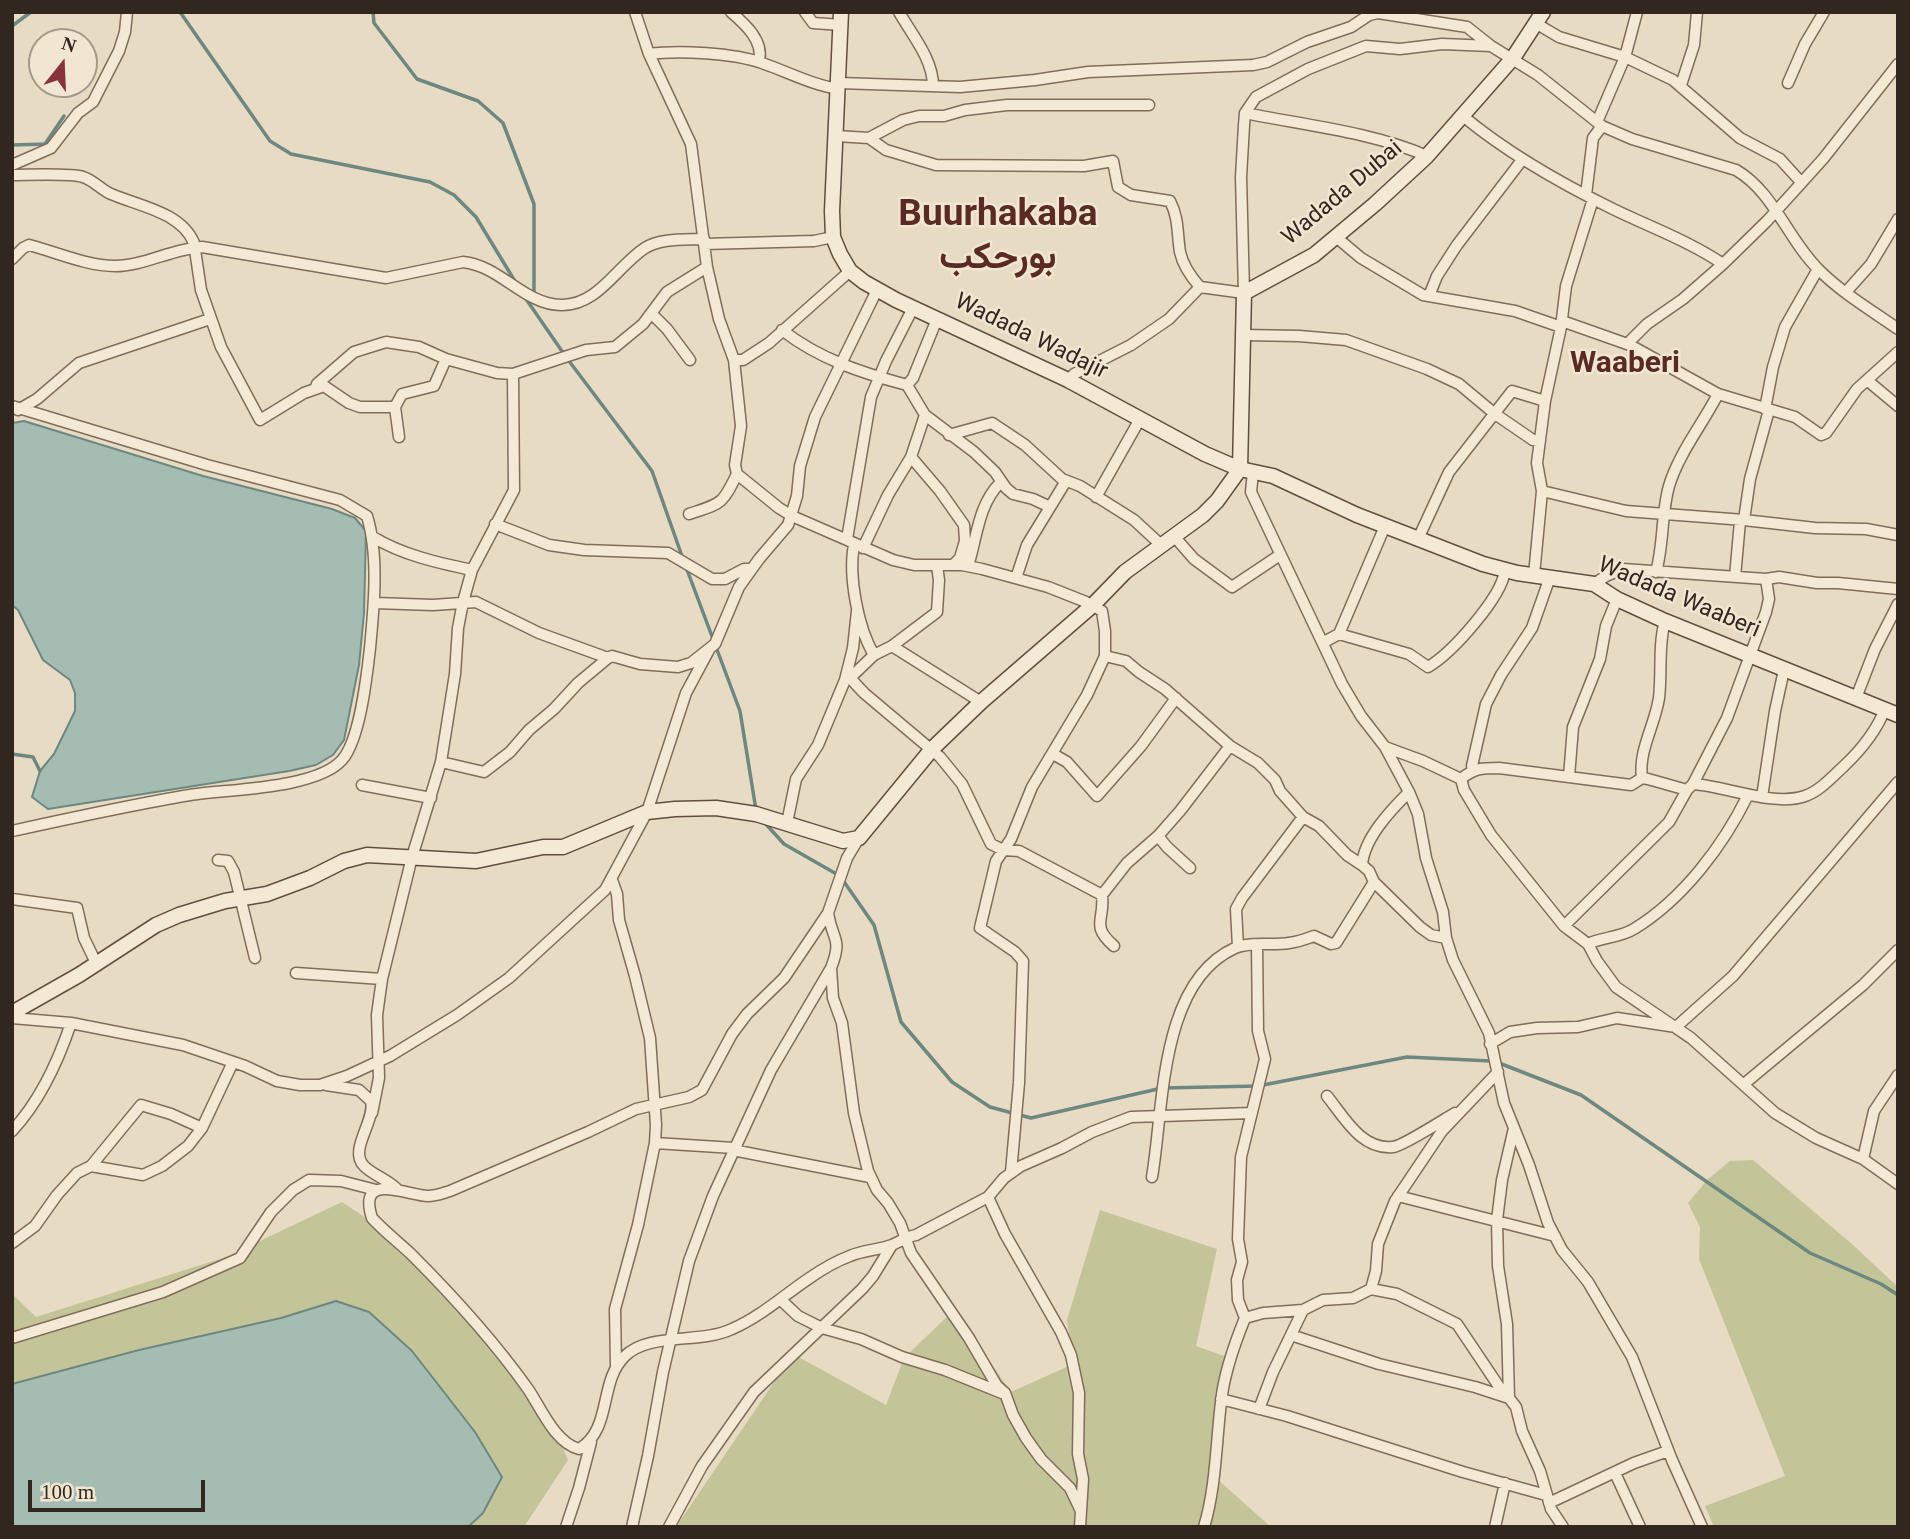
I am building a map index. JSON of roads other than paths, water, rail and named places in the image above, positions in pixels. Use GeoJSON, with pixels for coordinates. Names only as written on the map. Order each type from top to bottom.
{"type":"FeatureCollection","features":[{"type":"Feature","properties":{"kind":"street"},"geometry":{"type":"LineString","coordinates":[[12,165],[51,148],[78,113],[93,102],[119,51],[127,12]]}},
{"type":"Feature","properties":{"kind":"street"},"geometry":{"type":"LineString","coordinates":[[635,12],[649,54],[691,144],[707,267],[719,319],[734,360],[741,426],[735,465],[737,474],[729,494],[722,502],[690,514]]}},
{"type":"Feature","properties":{"kind":"street"},"geometry":{"type":"LineString","coordinates":[[731,12],[749,28],[760,52],[759,61]]}},
{"type":"Feature","properties":{"kind":"street"},"geometry":{"type":"LineString","coordinates":[[734,360],[743,360],[769,343],[849,271],[833,237],[832,211],[841,19],[813,23],[805,12]]}},
{"type":"Feature","properties":{"kind":"street"},"geometry":{"type":"LineString","coordinates":[[899,12],[929,63],[933,86]]}},
{"type":"Feature","properties":{"kind":"street"},"geometry":{"type":"LineString","coordinates":[[1534,575],[1542,491],[1537,463],[1539,441],[1566,286],[1590,197],[1593,138],[1625,57],[1637,12]]}},
{"type":"Feature","properties":{"kind":"street"},"geometry":{"type":"LineString","coordinates":[[1681,85],[1694,45],[1697,12]]}},
{"type":"Feature","properties":{"kind":"street"},"geometry":{"type":"LineString","coordinates":[[1788,83],[1805,44],[1824,12]]}},
{"type":"Feature","properties":{"kind":"street"},"geometry":{"type":"LineString","coordinates":[[649,54],[698,52],[759,61],[820,86],[960,87],[1088,72],[1253,65],[1267,62],[1307,42],[1351,27],[1369,15],[1378,13],[1467,27],[1491,46],[1538,75],[1599,124],[1632,139],[1736,170],[1747,176],[1775,209],[1792,238],[1818,269],[1898,329]]}},
{"type":"Feature","properties":{"kind":"street"},"geometry":{"type":"LineString","coordinates":[[1540,18],[1559,37],[1625,57],[1681,85],[1740,138],[1780,159],[1800,181]]}},
{"type":"Feature","properties":{"kind":"street","name":"Wadada Dubai"},"geometry":{"type":"LineString","coordinates":[[1244,293],[1314,256],[1427,156],[1513,58],[1540,18]]}},
{"type":"Feature","properties":{"kind":"street"},"geometry":{"type":"LineString","coordinates":[[1491,46],[1442,44],[1400,49],[1366,46],[1308,69],[1256,97],[1245,113],[1241,177],[1247,471],[1251,492],[1342,684],[1385,747],[1409,792],[1418,814],[1426,858],[1443,912],[1446,938],[1453,960],[1489,1033],[1504,1103],[1548,1223],[1562,1250],[1588,1282],[1632,1357],[1668,1451],[1702,1527]]}},
{"type":"Feature","properties":{"kind":"street"},"geometry":{"type":"LineString","coordinates":[[1630,345],[1647,324],[1683,299],[1723,264],[1823,159],[1898,64]]}},
{"type":"Feature","properties":{"kind":"street"},"geometry":{"type":"LineString","coordinates":[[1035,80],[1035,105]]}},
{"type":"Feature","properties":{"kind":"street"},"geometry":{"type":"LineString","coordinates":[[869,138],[902,120],[1007,105],[1149,105]]}},
{"type":"Feature","properties":{"kind":"street"},"geometry":{"type":"LineString","coordinates":[[1245,113],[1371,138],[1427,156]]}},
{"type":"Feature","properties":{"kind":"street"},"geometry":{"type":"LineString","coordinates":[[1464,117],[1522,160],[1723,264]]}},
{"type":"Feature","properties":{"kind":"street"},"geometry":{"type":"LineString","coordinates":[[836,136],[869,138],[887,150],[936,165],[1084,166],[1113,161],[1118,187],[1131,195],[1170,201],[1179,226],[1180,254],[1189,275],[1200,287],[1244,293]]}},
{"type":"Feature","properties":{"kind":"street"},"geometry":{"type":"LineString","coordinates":[[1429,296],[1437,276],[1457,245],[1522,160]]}},
{"type":"Feature","properties":{"kind":"street"},"geometry":{"type":"LineString","coordinates":[[12,175],[83,177],[110,194],[168,217],[191,236],[201,290],[210,319],[221,347],[260,420],[316,387],[324,386],[360,407],[395,407]]}},
{"type":"Feature","properties":{"kind":"street"},"geometry":{"type":"LineString","coordinates":[[1846,292],[1871,264],[1898,219]]}},
{"type":"Feature","properties":{"kind":"street"},"geometry":{"type":"LineString","coordinates":[[12,259],[29,245],[100,265],[116,266],[194,248],[215,249],[386,278],[450,264],[474,263],[495,272],[521,292],[565,305],[594,295],[634,257],[656,243],[814,241],[833,237]]}},
{"type":"Feature","properties":{"kind":"street"},"geometry":{"type":"LineString","coordinates":[[1336,237],[1361,258],[1429,296],[1534,316],[1630,345],[1718,394],[1795,417],[1821,435],[1826,433],[1846,402],[1898,352]]}},
{"type":"Feature","properties":{"kind":"street"},"geometry":{"type":"LineString","coordinates":[[316,387],[354,352],[386,342],[419,347],[446,359],[497,373],[513,374],[586,350],[615,347],[652,314],[667,292],[707,267]]}},
{"type":"Feature","properties":{"kind":"street"},"geometry":{"type":"LineString","coordinates":[[1735,577],[1742,520],[1767,410],[1773,367],[1785,327],[1818,269]]}},
{"type":"Feature","properties":{"kind":"street","name":"Wadada Wadajir"},"geometry":{"type":"LineString","coordinates":[[849,271],[877,290],[1068,380],[1140,419],[1247,471]]}},
{"type":"Feature","properties":{"kind":"street"},"geometry":{"type":"LineString","coordinates":[[1068,380],[1074,374],[1131,345],[1169,319],[1200,287]]}},
{"type":"Feature","properties":{"kind":"street"},"geometry":{"type":"LineString","coordinates":[[320,1085],[347,1076],[410,1045],[509,978],[605,890],[647,812],[686,693],[720,634],[739,587],[777,540],[792,516],[800,466],[815,417],[877,290]]}},
{"type":"Feature","properties":{"kind":"street"},"geometry":{"type":"LineString","coordinates":[[874,655],[858,605],[851,567],[866,422],[878,378],[913,308]]}},
{"type":"Feature","properties":{"kind":"street"},"geometry":{"type":"LineString","coordinates":[[652,314],[690,360]]}},
{"type":"Feature","properties":{"kind":"street"},"geometry":{"type":"LineString","coordinates":[[15,409],[37,399],[79,363],[210,319]]}},
{"type":"Feature","properties":{"kind":"street"},"geometry":{"type":"LineString","coordinates":[[907,385],[913,378],[937,319]]}},
{"type":"Feature","properties":{"kind":"street"},"geometry":{"type":"LineString","coordinates":[[782,330],[809,349],[841,364],[878,378],[907,385],[925,415],[974,452],[995,472],[1000,483],[1013,494],[1050,507]]}},
{"type":"Feature","properties":{"kind":"street"},"geometry":{"type":"LineString","coordinates":[[1243,335],[1299,335],[1346,340],[1427,369],[1459,384],[1495,414],[1533,440],[1539,441]]}},
{"type":"Feature","properties":{"kind":"street"},"geometry":{"type":"LineString","coordinates":[[399,437],[395,407],[402,394],[434,386],[446,359]]}},
{"type":"Feature","properties":{"kind":"street"},"geometry":{"type":"LineString","coordinates":[[397,1189],[364,1166],[358,1152],[372,1113],[379,1078],[377,1015],[382,979],[412,857],[442,762],[463,602],[472,570],[514,489],[513,374]]}},
{"type":"Feature","properties":{"kind":"street"},"geometry":{"type":"LineString","coordinates":[[1868,381],[1898,406]]}},
{"type":"Feature","properties":{"kind":"street"},"geometry":{"type":"LineString","coordinates":[[1418,539],[1449,472],[1512,391],[1545,401]]}},
{"type":"Feature","properties":{"kind":"street"},"geometry":{"type":"LineString","coordinates":[[1656,572],[1663,515],[1675,470],[1718,394]]}},
{"type":"Feature","properties":{"kind":"street"},"geometry":{"type":"LineString","coordinates":[[12,831],[191,795],[287,783],[318,776],[333,769],[344,759],[352,744],[369,662],[374,603],[373,537],[367,516],[340,500],[207,466],[15,409]]}},
{"type":"Feature","properties":{"kind":"street"},"geometry":{"type":"LineString","coordinates":[[855,544],[911,457],[925,415]]}},
{"type":"Feature","properties":{"kind":"street"},"geometry":{"type":"LineString","coordinates":[[1096,497],[1140,419]]}},
{"type":"Feature","properties":{"kind":"street"},"geometry":{"type":"LineString","coordinates":[[949,435],[992,423],[1025,445],[1066,481],[1134,520],[1160,544]]}},
{"type":"Feature","properties":{"kind":"street"},"geometry":{"type":"LineString","coordinates":[[911,457],[940,491],[964,526],[965,541],[960,558],[953,565]]}},
{"type":"Feature","properties":{"kind":"street"},"geometry":{"type":"LineString","coordinates":[[12,1338],[163,1292],[240,1258],[271,1212],[293,1190],[309,1180],[341,1181],[376,1190],[397,1189],[432,1196],[450,1191],[636,1109],[689,1097],[702,1090],[739,1024],[784,978],[828,913],[847,858],[859,838],[932,749],[981,702],[1093,605],[1125,572],[1210,508],[1247,471]]}},
{"type":"Feature","properties":{"kind":"street","name":"Wadada Waaberi"},"geometry":{"type":"LineString","coordinates":[[1247,471],[1273,476],[1385,526],[1505,571],[1594,584],[1617,599],[1665,621],[1891,712]]}},
{"type":"Feature","properties":{"kind":"street"},"geometry":{"type":"LineString","coordinates":[[737,474],[792,516],[893,560],[937,566],[968,566],[1048,587],[1102,611],[1105,656],[1087,695],[1032,787],[1011,839],[996,861],[980,928],[1023,961],[1019,1083],[1012,1172]]}},
{"type":"Feature","properties":{"kind":"street"},"geometry":{"type":"LineString","coordinates":[[1016,578],[1027,545],[1066,481]]}},
{"type":"Feature","properties":{"kind":"street"},"geometry":{"type":"LineString","coordinates":[[968,566],[981,512],[1000,483]]}},
{"type":"Feature","properties":{"kind":"street"},"geometry":{"type":"LineString","coordinates":[[1542,491],[1626,512],[1815,528],[1866,529],[1898,535]]}},
{"type":"Feature","properties":{"kind":"street"},"geometry":{"type":"LineString","coordinates":[[495,524],[549,544],[569,548],[668,553],[712,579],[725,579],[744,569],[752,569]]}},
{"type":"Feature","properties":{"kind":"street"},"geometry":{"type":"LineString","coordinates":[[1324,642],[1339,634],[1385,526]]}},
{"type":"Feature","properties":{"kind":"street"},"geometry":{"type":"LineString","coordinates":[[1173,536],[1194,559],[1232,587],[1280,555]]}},
{"type":"Feature","properties":{"kind":"street"},"geometry":{"type":"LineString","coordinates":[[373,537],[414,554],[472,570]]}},
{"type":"Feature","properties":{"kind":"street"},"geometry":{"type":"LineString","coordinates":[[848,679],[874,655],[892,646],[937,612],[937,566]]}},
{"type":"Feature","properties":{"kind":"street"},"geometry":{"type":"LineString","coordinates":[[1594,584],[1623,569],[1766,579],[1779,577],[1817,583],[1898,589]]}},
{"type":"Feature","properties":{"kind":"street"},"geometry":{"type":"LineString","coordinates":[[1339,634],[1409,654],[1428,667],[1468,630],[1490,605],[1502,584],[1505,571]]}},
{"type":"Feature","properties":{"kind":"street"},"geometry":{"type":"LineString","coordinates":[[1473,769],[1486,704],[1501,675],[1532,628],[1550,577]]}},
{"type":"Feature","properties":{"kind":"street"},"geometry":{"type":"LineString","coordinates":[[1564,926],[1669,822],[1690,787],[1727,718],[1769,599],[1766,579]]}},
{"type":"Feature","properties":{"kind":"street"},"geometry":{"type":"LineString","coordinates":[[1569,778],[1573,727],[1600,659],[1606,626],[1617,599]]}},
{"type":"Feature","properties":{"kind":"street"},"geometry":{"type":"LineString","coordinates":[[374,603],[433,605],[476,602],[539,633],[608,658]]}},
{"type":"Feature","properties":{"kind":"street"},"geometry":{"type":"LineString","coordinates":[[1856,698],[1875,649],[1898,604]]}},
{"type":"Feature","properties":{"kind":"street"},"geometry":{"type":"LineString","coordinates":[[787,823],[796,779],[818,746],[848,679],[858,605]]}},
{"type":"Feature","properties":{"kind":"street"},"geometry":{"type":"LineString","coordinates":[[1642,778],[1645,748],[1659,698],[1665,621]]}},
{"type":"Feature","properties":{"kind":"street"},"geometry":{"type":"LineString","coordinates":[[892,646],[981,702]]}},
{"type":"Feature","properties":{"kind":"street"},"geometry":{"type":"LineString","coordinates":[[442,762],[484,772],[489,770],[578,683],[612,656],[640,664],[678,667],[691,663],[709,650]]}},
{"type":"Feature","properties":{"kind":"street"},"geometry":{"type":"LineString","coordinates":[[1105,656],[1126,661],[1176,698],[1230,746],[1267,771],[1303,817],[1319,826],[1347,855],[1369,871],[1374,882],[1420,927],[1431,935],[1446,938]]}},
{"type":"Feature","properties":{"kind":"street"},"geometry":{"type":"LineString","coordinates":[[1762,797],[1774,711],[1784,670]]}},
{"type":"Feature","properties":{"kind":"street"},"geometry":{"type":"LineString","coordinates":[[848,679],[932,749],[962,784],[991,844],[1019,851],[1102,895]]}},
{"type":"Feature","properties":{"kind":"street"},"geometry":{"type":"LineString","coordinates":[[1053,754],[1074,769],[1097,796],[1141,746],[1176,698]]}},
{"type":"Feature","properties":{"kind":"street"},"geometry":{"type":"LineString","coordinates":[[1461,779],[1473,769],[1499,768],[1631,785],[1642,778],[1690,787],[1708,785],[1762,797],[1798,798],[1816,790],[1859,752],[1891,712]]}},
{"type":"Feature","properties":{"kind":"street"},"geometry":{"type":"LineString","coordinates":[[1114,946],[1103,936],[1100,929],[1102,895],[1128,863],[1158,836],[1230,746]]}},
{"type":"Feature","properties":{"kind":"street"},"geometry":{"type":"LineString","coordinates":[[1385,747],[1461,779],[1464,790],[1491,835],[1564,926],[1588,944],[1616,987],[1676,1027],[1775,1113],[1816,1138],[1863,1159],[1898,1184]]}},
{"type":"Feature","properties":{"kind":"street"},"geometry":{"type":"LineString","coordinates":[[1676,1027],[1733,976],[1898,782]]}},
{"type":"Feature","properties":{"kind":"street"},"geometry":{"type":"LineString","coordinates":[[362,785],[431,798]]}},
{"type":"Feature","properties":{"kind":"street"},"geometry":{"type":"LineString","coordinates":[[1362,865],[1376,831],[1409,792]]}},
{"type":"Feature","properties":{"kind":"street"},"geometry":{"type":"LineString","coordinates":[[1588,944],[1615,938],[1633,929],[1655,914],[1689,883],[1719,843],[1748,795]]}},
{"type":"Feature","properties":{"kind":"street"},"geometry":{"type":"LineString","coordinates":[[12,1015],[167,920],[197,908],[267,894],[367,855],[476,861],[542,846],[563,847],[647,812],[675,808],[716,808],[756,814],[843,841],[859,838]]}},
{"type":"Feature","properties":{"kind":"street"},"geometry":{"type":"LineString","coordinates":[[1237,947],[1236,909],[1303,817]]}},
{"type":"Feature","properties":{"kind":"street"},"geometry":{"type":"LineString","coordinates":[[1158,836],[1190,868]]}},
{"type":"Feature","properties":{"kind":"street"},"geometry":{"type":"LineString","coordinates":[[218,860],[228,861],[234,872],[255,958]]}},
{"type":"Feature","properties":{"kind":"street"},"geometry":{"type":"LineString","coordinates":[[568,1527],[591,1442],[598,1429],[616,1366],[615,1309],[638,1225],[655,1143],[650,1038],[618,920],[617,894],[612,880]]}},
{"type":"Feature","properties":{"kind":"street"},"geometry":{"type":"LineString","coordinates":[[1152,1177],[1166,1068],[1185,1002],[1196,983],[1212,964],[1237,947],[1289,943],[1314,936],[1331,944],[1336,943],[1374,882]]}},
{"type":"Feature","properties":{"kind":"street"},"geometry":{"type":"LineString","coordinates":[[12,899],[77,908],[84,937],[96,963]]}},
{"type":"Feature","properties":{"kind":"street"},"geometry":{"type":"LineString","coordinates":[[632,1527],[689,1261],[713,1196],[771,1070],[831,968],[838,951],[828,913]]}},
{"type":"Feature","properties":{"kind":"street"},"geometry":{"type":"LineString","coordinates":[[1204,1527],[1210,1506],[1221,1399],[1234,1344],[1245,1318],[1238,1300],[1237,1280],[1242,1262],[1238,1239],[1241,1157],[1265,1059],[1258,1031],[1257,945]]}},
{"type":"Feature","properties":{"kind":"street"},"geometry":{"type":"LineString","coordinates":[[1744,1084],[1863,985],[1898,950]]}},
{"type":"Feature","properties":{"kind":"street"},"geometry":{"type":"LineString","coordinates":[[831,968],[833,998],[842,1023],[854,1113],[870,1177],[888,1203],[911,1253],[969,1338],[997,1386],[1005,1393],[1026,1438],[1041,1459],[1070,1488],[1081,1511]]}},
{"type":"Feature","properties":{"kind":"street"},"geometry":{"type":"LineString","coordinates":[[296,973],[382,979]]}},
{"type":"Feature","properties":{"kind":"street"},"geometry":{"type":"LineString","coordinates":[[12,1015],[71,1023],[183,1045],[289,1084],[359,1090],[371,1101],[372,1113]]}},
{"type":"Feature","properties":{"kind":"street"},"geometry":{"type":"LineString","coordinates":[[1490,1044],[1510,1032],[1578,1027],[1617,1018],[1676,1027]]}},
{"type":"Feature","properties":{"kind":"street"},"geometry":{"type":"LineString","coordinates":[[12,1131],[34,1105],[60,1056],[71,1023]]}},
{"type":"Feature","properties":{"kind":"street"},"geometry":{"type":"LineString","coordinates":[[91,1167],[143,1175],[162,1166],[188,1146],[202,1128],[233,1062]]}},
{"type":"Feature","properties":{"kind":"street"},"geometry":{"type":"LineString","coordinates":[[1371,1289],[1376,1271],[1377,1244],[1398,1196],[1442,1131],[1498,1072]]}},
{"type":"Feature","properties":{"kind":"street"},"geometry":{"type":"LineString","coordinates":[[1863,1159],[1874,1111],[1898,1075]]}},
{"type":"Feature","properties":{"kind":"street"},"geometry":{"type":"LineString","coordinates":[[1327,1096],[1353,1130],[1370,1143],[1394,1147],[1463,1108]]}},
{"type":"Feature","properties":{"kind":"street"},"geometry":{"type":"LineString","coordinates":[[12,1243],[35,1226],[77,1173],[91,1167],[141,1105],[171,1114],[202,1128]]}},
{"type":"Feature","properties":{"kind":"street"},"geometry":{"type":"LineString","coordinates":[[616,1366],[626,1354],[639,1346],[716,1335],[733,1329],[781,1300],[807,1280],[851,1255],[892,1245],[905,1237],[916,1235],[988,1197],[1004,1178],[1021,1166],[1092,1132],[1131,1117],[1252,1113]]}},
{"type":"Feature","properties":{"kind":"street"},"geometry":{"type":"LineString","coordinates":[[1508,1398],[1507,1324],[1498,1266],[1497,1220],[1502,1180],[1514,1128]]}},
{"type":"Feature","properties":{"kind":"street"},"geometry":{"type":"LineString","coordinates":[[655,1143],[734,1149],[870,1177]]}},
{"type":"Feature","properties":{"kind":"street"},"geometry":{"type":"LineString","coordinates":[[376,1190],[368,1206],[372,1217],[425,1268],[476,1323],[511,1365],[569,1446],[579,1449],[591,1442]]}},
{"type":"Feature","properties":{"kind":"street"},"geometry":{"type":"LineString","coordinates":[[1398,1196],[1555,1236]]}},
{"type":"Feature","properties":{"kind":"street"},"geometry":{"type":"LineString","coordinates":[[988,1197],[1005,1234],[1061,1332],[1071,1355],[1079,1392],[1079,1454],[1083,1479],[1080,1527]]}},
{"type":"Feature","properties":{"kind":"street"},"geometry":{"type":"LineString","coordinates":[[669,1527],[702,1466],[754,1392],[873,1276],[892,1245]]}},
{"type":"Feature","properties":{"kind":"street"},"geometry":{"type":"LineString","coordinates":[[1245,1318],[1263,1313],[1303,1310],[1323,1300],[1353,1298],[1371,1289],[1397,1294],[1457,1324],[1516,1407],[1522,1431],[1540,1471],[1547,1499],[1563,1527]]}},
{"type":"Feature","properties":{"kind":"street"},"geometry":{"type":"LineString","coordinates":[[781,1300],[798,1316],[822,1328],[861,1339],[902,1357],[1005,1393]]}},
{"type":"Feature","properties":{"kind":"street"},"geometry":{"type":"LineString","coordinates":[[1259,1409],[1273,1372],[1303,1310]]}},
{"type":"Feature","properties":{"kind":"street"},"geometry":{"type":"LineString","coordinates":[[1291,1335],[1379,1364],[1475,1387],[1508,1398]]}},
{"type":"Feature","properties":{"kind":"street"},"geometry":{"type":"LineString","coordinates":[[1221,1399],[1505,1483],[1547,1499],[1668,1451]]}},
{"type":"Feature","properties":{"kind":"street"},"geometry":{"type":"LineString","coordinates":[[1615,1473],[1640,1527]]}},
{"type":"Feature","properties":{"kind":"street"},"geometry":{"type":"LineString","coordinates":[[1495,1527],[1505,1483]]}},
{"type":"Feature","properties":{"kind":"waterway"},"geometry":{"type":"LineString","coordinates":[[12,26],[31,12]]}},
{"type":"Feature","properties":{"kind":"waterway"},"geometry":{"type":"LineString","coordinates":[[180,12],[270,141],[291,154],[430,182],[454,195],[476,217],[516,283]]}},
{"type":"Feature","properties":{"kind":"waterway"},"geometry":{"type":"LineString","coordinates":[[373,12],[374,23],[417,79],[478,101],[503,123],[534,204],[534,296]]}},
{"type":"Feature","properties":{"kind":"waterway"},"geometry":{"type":"LineString","coordinates":[[12,145],[45,144],[64,116]]}},
{"type":"Feature","properties":{"kind":"waterway"},"geometry":{"type":"LineString","coordinates":[[526,299],[652,471],[683,559]]}},
{"type":"Feature","properties":{"kind":"waterway"},"geometry":{"type":"LineString","coordinates":[[686,567],[740,711],[756,810]]}},
{"type":"Feature","properties":{"kind":"waterway"},"geometry":{"type":"LineString","coordinates":[[12,754],[33,757],[40,771]]}},
{"type":"Feature","properties":{"kind":"waterway"},"geometry":{"type":"LineString","coordinates":[[764,822],[784,844],[840,876],[874,925],[901,1022],[952,1082],[990,1107],[1031,1118],[1162,1088],[1258,1086],[1407,1057],[1491,1061]]}},
{"type":"Feature","properties":{"kind":"waterway"},"geometry":{"type":"LineString","coordinates":[[1499,1063],[1581,1095],[1810,1253],[1881,1284],[1898,1295]]}},
{"type":"Feature","properties":{"kind":"district","name":"Buurhakaba بورحكب"},"geometry":{"type":"Point","coordinates":[998,240]}},
{"type":"Feature","properties":{"kind":"district","name":"Waaberi"},"geometry":{"type":"Point","coordinates":[1625,367]}}]}
